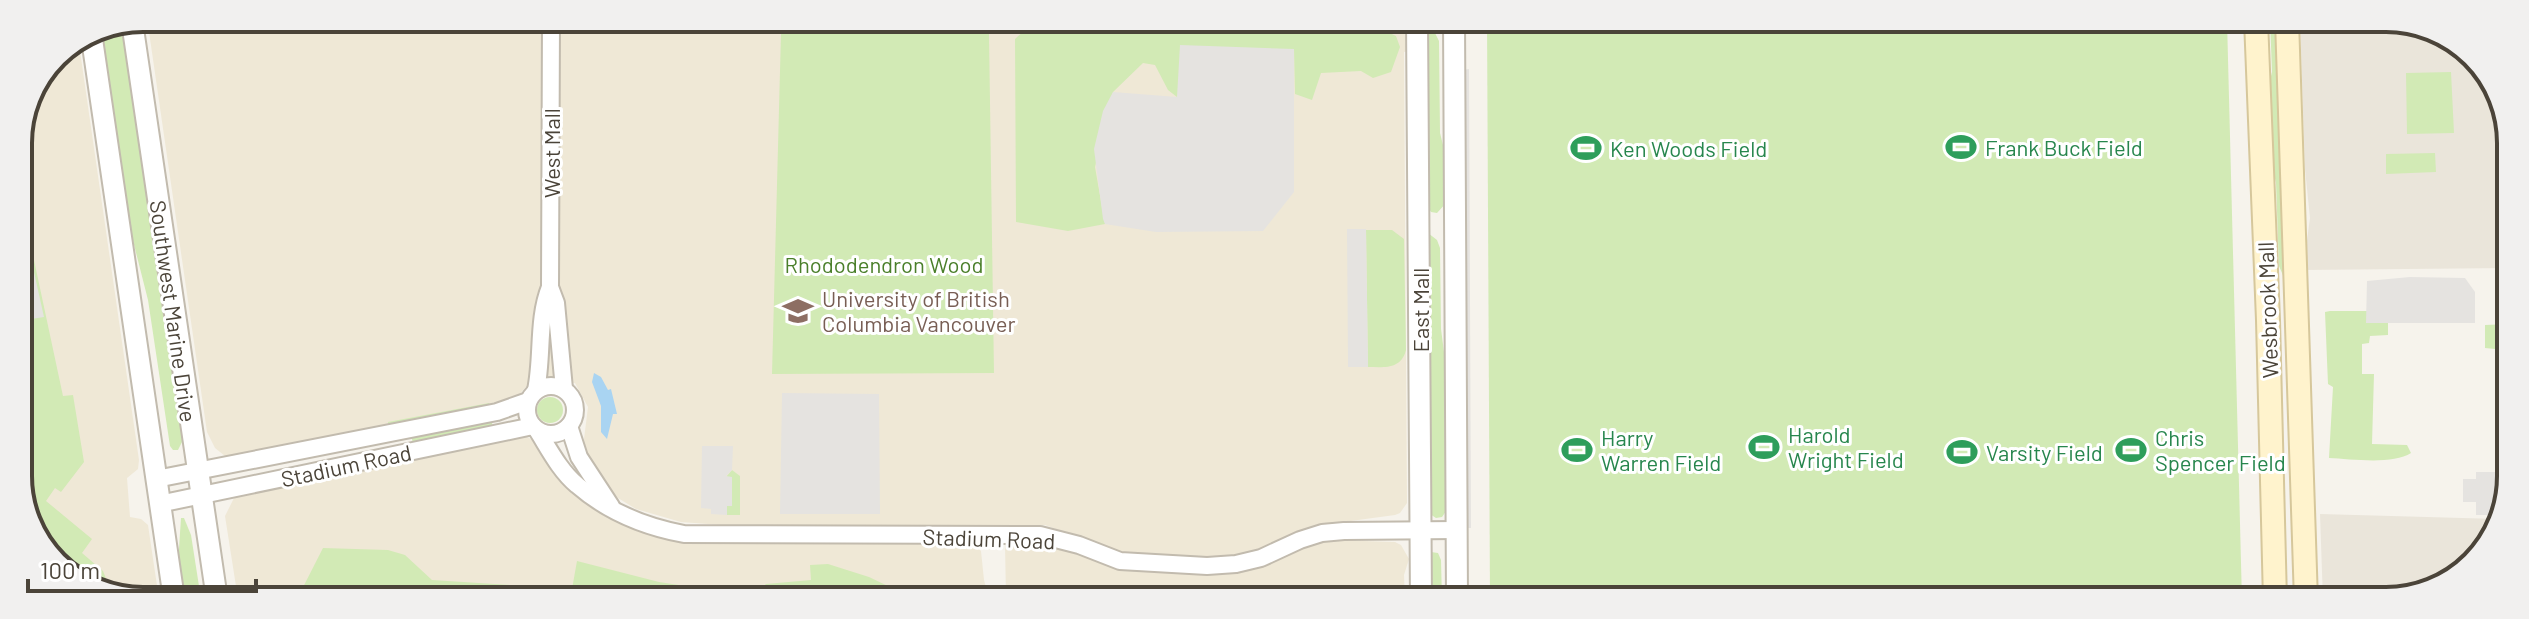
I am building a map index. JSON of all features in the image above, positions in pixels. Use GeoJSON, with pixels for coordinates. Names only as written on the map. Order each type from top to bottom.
{"type":"FeatureCollection","features":[{"type":"Feature","properties":{"kind":"main road","name":"Wesbrook Mall"},"geometry":{"type":"LineString","coordinates":[[2256,32],[2275,587]]}},
{"type":"Feature","properties":{"kind":"main road","name":"Wesbrook Mall"},"geometry":{"type":"LineString","coordinates":[[2287,32],[2306,587]]}},
{"type":"Feature","properties":{"kind":"street","name":"West Mall"},"geometry":{"type":"LineString","coordinates":[[551,32],[550,287],[556,303],[564,389]]}},
{"type":"Feature","properties":{"kind":"street","name":"East Mall"},"geometry":{"type":"LineString","coordinates":[[1417,32],[1421,587]]}},
{"type":"Feature","properties":{"kind":"street","name":"East Mall"},"geometry":{"type":"LineString","coordinates":[[1454,32],[1457,587]]}},
{"type":"Feature","properties":{"kind":"street","name":"Southwest Marine Drive"},"geometry":{"type":"LineString","coordinates":[[134,33],[215,587]]}},
{"type":"Feature","properties":{"kind":"street","name":"Southwest Marine Drive"},"geometry":{"type":"LineString","coordinates":[[93,45],[172,587]]}},
{"type":"Feature","properties":{"kind":"street","name":"West Mall"},"geometry":{"type":"LineString","coordinates":[[532,395],[541,356],[544,302],[550,287]]}},
{"type":"Feature","properties":{"kind":"street"},"geometry":{"type":"LineString","coordinates":[[551,386],[564,389],[575,407],[569,426],[555,434],[535,428],[527,414],[532,395],[551,386]]}},
{"type":"Feature","properties":{"kind":"street","name":"Stadium Road"},"geometry":{"type":"LineString","coordinates":[[156,479],[497,412],[532,395]]}},
{"type":"Feature","properties":{"kind":"street","name":"Stadium Road"},"geometry":{"type":"LineString","coordinates":[[569,426],[579,457],[612,507]]}},
{"type":"Feature","properties":{"kind":"street","name":"Stadium Road"},"geometry":{"type":"LineString","coordinates":[[159,504],[535,428],[559,466],[576,485],[648,526],[684,534],[1040,535],[1079,545],[1120,561],[1207,566],[1261,558],[1322,533],[1457,530]]}},
{"type":"Feature","properties":{"kind":"shaded area","name":"University of British Columbia Vancouver"},"geometry":{"type":"Polygon","coordinates":[[[149,32],[1405,34],[1410,51],[1404,52],[1407,503],[1395,515],[1321,525],[1266,549],[1236,556],[1151,558],[1127,555],[1045,525],[721,525],[681,522],[636,509],[618,498],[595,475],[583,447],[588,407],[575,383],[532,380],[509,402],[229,457],[215,448],[207,432],[149,32]]]}},
{"type":"Feature","properties":{"kind":"shaded area"},"geometry":{"type":"Polygon","coordinates":[[[2300,32],[2408,34],[2442,47],[2474,75],[2486,94],[2495,121],[2497,268],[2303,270],[2310,218],[2305,169],[2300,32]]]}},
{"type":"Feature","properties":{"kind":"shaded area"},"geometry":{"type":"Polygon","coordinates":[[[1180,45],[1294,49],[1294,192],[1263,231],[1156,232],[1105,224],[1094,149],[1103,111],[1113,92],[1177,97],[1180,45]]]}},
{"type":"Feature","properties":{"kind":"shaded area"},"geometry":{"type":"Polygon","coordinates":[[[80,52],[139,460],[138,469],[127,478],[130,517],[141,519],[148,525],[157,587],[121,585],[87,572],[65,554],[43,525],[34,498],[32,136],[40,101],[51,81],[80,52]]]}},
{"type":"Feature","properties":{"kind":"shaded area"},"geometry":{"type":"Polygon","coordinates":[[[1469,69],[1471,528],[1464,528],[1462,70],[1469,69]]]}},
{"type":"Feature","properties":{"kind":"shaded area"},"geometry":{"type":"Polygon","coordinates":[[[1347,229],[1366,229],[1368,367],[1348,367],[1347,229]]]}},
{"type":"Feature","properties":{"kind":"shaded area"},"geometry":{"type":"Polygon","coordinates":[[[32,263],[44,317],[32,319],[32,263]]]}},
{"type":"Feature","properties":{"kind":"shaded area"},"geometry":{"type":"Polygon","coordinates":[[[2410,277],[2465,278],[2475,292],[2475,323],[2366,323],[2367,281],[2410,277]]]}},
{"type":"Feature","properties":{"kind":"shaded area"},"geometry":{"type":"Polygon","coordinates":[[[782,393],[879,394],[880,514],[780,514],[782,393]]]}},
{"type":"Feature","properties":{"kind":"shaded area"},"geometry":{"type":"Polygon","coordinates":[[[522,435],[538,442],[592,505],[637,531],[678,542],[700,544],[973,543],[981,551],[986,587],[236,587],[225,516],[235,496],[522,435]]]}},
{"type":"Feature","properties":{"kind":"shaded area"},"geometry":{"type":"Polygon","coordinates":[[[702,446],[733,446],[732,470],[726,476],[732,477],[732,506],[727,506],[727,515],[711,514],[711,509],[701,508],[702,446]]]}},
{"type":"Feature","properties":{"kind":"shaded area"},"geometry":{"type":"Polygon","coordinates":[[[2476,472],[2497,472],[2495,498],[2490,515],[2476,515],[2476,502],[2463,502],[2463,479],[2476,479],[2476,472]]]}},
{"type":"Feature","properties":{"kind":"shaded area"},"geometry":{"type":"Polygon","coordinates":[[[2320,514],[2488,519],[2474,544],[2442,572],[2428,579],[2393,587],[2323,587],[2320,514]]]}},
{"type":"Feature","properties":{"kind":"shaded area"},"geometry":{"type":"Polygon","coordinates":[[[1333,540],[1395,542],[1401,545],[1409,559],[1404,587],[1006,587],[1005,545],[1051,544],[1123,568],[1151,571],[1333,540]]]}},
{"type":"Feature","properties":{"kind":"green space"},"geometry":{"type":"Polygon","coordinates":[[[1023,32],[1387,32],[1396,36],[1400,47],[1391,72],[1373,78],[1361,71],[1321,73],[1312,100],[1295,94],[1294,49],[1177,97],[1168,90],[1155,65],[1143,63],[1113,92],[1095,167],[1105,224],[1068,231],[1016,222],[1015,39],[1023,32]]]}},
{"type":"Feature","properties":{"kind":"green space"},"geometry":{"type":"Polygon","coordinates":[[[1427,32],[1434,32],[1439,41],[1440,133],[1446,157],[1446,203],[1437,213],[1431,212],[1428,207],[1427,32]]]}},
{"type":"Feature","properties":{"kind":"green space"},"geometry":{"type":"Polygon","coordinates":[[[1487,32],[2227,32],[2242,587],[1490,587],[1487,32]]]}},
{"type":"Feature","properties":{"kind":"green space"},"geometry":{"type":"Polygon","coordinates":[[[2270,32],[2282,32],[2285,280],[2279,266],[2276,183],[2267,144],[2265,100],[2272,72],[2270,32]]]}},
{"type":"Feature","properties":{"kind":"green space","name":"Rhododendron Wood"},"geometry":{"type":"Polygon","coordinates":[[[781,33],[989,34],[994,373],[772,374],[781,33]]]}},
{"type":"Feature","properties":{"kind":"green space"},"geometry":{"type":"Polygon","coordinates":[[[126,34],[182,426],[182,442],[178,450],[170,446],[148,300],[129,225],[102,40],[126,34]]]}},
{"type":"Feature","properties":{"kind":"green space"},"geometry":{"type":"Polygon","coordinates":[[[2451,72],[2454,133],[2407,134],[2406,73],[2451,72]]]}},
{"type":"Feature","properties":{"kind":"green space"},"geometry":{"type":"Polygon","coordinates":[[[2435,153],[2436,172],[2386,174],[2386,154],[2435,153]]]}},
{"type":"Feature","properties":{"kind":"green space"},"geometry":{"type":"Polygon","coordinates":[[[1366,230],[1392,230],[1404,239],[1406,350],[1400,361],[1386,367],[1368,367],[1366,230]]]}},
{"type":"Feature","properties":{"kind":"green space"},"geometry":{"type":"Polygon","coordinates":[[[1428,233],[1437,240],[1440,248],[1441,329],[1448,383],[1449,507],[1442,517],[1436,518],[1430,514],[1428,233]]]}},
{"type":"Feature","properties":{"kind":"green space"},"geometry":{"type":"Polygon","coordinates":[[[32,251],[63,396],[73,395],[84,462],[61,492],[55,488],[46,501],[92,539],[82,553],[103,571],[107,581],[87,572],[65,554],[43,525],[34,498],[32,251]]]}},
{"type":"Feature","properties":{"kind":"green space"},"geometry":{"type":"Polygon","coordinates":[[[2367,311],[2367,322],[2388,321],[2388,335],[2370,336],[2369,343],[2362,344],[2362,374],[2374,374],[2372,444],[2407,445],[2411,453],[2383,460],[2329,458],[2333,387],[2328,384],[2325,312],[2367,311]]]}},
{"type":"Feature","properties":{"kind":"green space"},"geometry":{"type":"Polygon","coordinates":[[[2497,324],[2497,362],[2495,349],[2485,348],[2485,325],[2497,324]]]}},
{"type":"Feature","properties":{"kind":"green space"},"geometry":{"type":"Polygon","coordinates":[[[550,397],[559,401],[563,410],[559,419],[550,423],[541,419],[537,410],[541,401],[550,397]]]}},
{"type":"Feature","properties":{"kind":"green space"},"geometry":{"type":"Polygon","coordinates":[[[489,403],[490,407],[388,426],[388,422],[489,403]]]}},
{"type":"Feature","properties":{"kind":"green space"},"geometry":{"type":"Polygon","coordinates":[[[491,418],[493,428],[413,444],[411,434],[491,418]]]}},
{"type":"Feature","properties":{"kind":"green space"},"geometry":{"type":"Polygon","coordinates":[[[732,470],[740,476],[740,515],[727,515],[727,506],[732,505],[732,477],[726,477],[732,470]]]}},
{"type":"Feature","properties":{"kind":"green space"},"geometry":{"type":"Polygon","coordinates":[[[181,518],[184,518],[191,535],[199,587],[181,587],[178,564],[181,518]]]}},
{"type":"Feature","properties":{"kind":"green space"},"geometry":{"type":"Polygon","coordinates":[[[323,548],[388,550],[405,555],[432,580],[541,587],[303,587],[323,548]]]}},
{"type":"Feature","properties":{"kind":"green space"},"geometry":{"type":"Polygon","coordinates":[[[1431,552],[1438,553],[1441,560],[1442,587],[1430,587],[1431,552]]]}},
{"type":"Feature","properties":{"kind":"green space"},"geometry":{"type":"Polygon","coordinates":[[[577,561],[692,587],[572,587],[577,561]]]}},
{"type":"Feature","properties":{"kind":"green space"},"geometry":{"type":"Polygon","coordinates":[[[828,564],[890,587],[763,587],[766,584],[811,580],[810,565],[828,564]]]}},
{"type":"Feature","properties":{"kind":"water"},"geometry":{"type":"Polygon","coordinates":[[[594,373],[601,377],[608,390],[611,389],[617,414],[613,414],[607,439],[601,432],[601,406],[592,382],[594,373]]]}},
{"type":"Feature","properties":{"kind":"place","name":"Frank Buck Field"},"geometry":{"type":"Point","coordinates":[1961,147]}},
{"type":"Feature","properties":{"kind":"place","name":"Ken Woods Field"},"geometry":{"type":"Point","coordinates":[1586,148]}},
{"type":"Feature","properties":{"kind":"place","name":"University of British Columbia Vancouver"},"geometry":{"type":"Point","coordinates":[798,311]}},
{"type":"Feature","properties":{"kind":"place","name":"Harold Wright Field"},"geometry":{"type":"Point","coordinates":[1764,447]}},
{"type":"Feature","properties":{"kind":"place","name":"Harry Warren Field"},"geometry":{"type":"Point","coordinates":[1577,450]}},
{"type":"Feature","properties":{"kind":"place","name":"Chris Spencer Field"},"geometry":{"type":"Point","coordinates":[2131,450]}},
{"type":"Feature","properties":{"kind":"place","name":"Varsity Field"},"geometry":{"type":"Point","coordinates":[1962,452]}}]}
